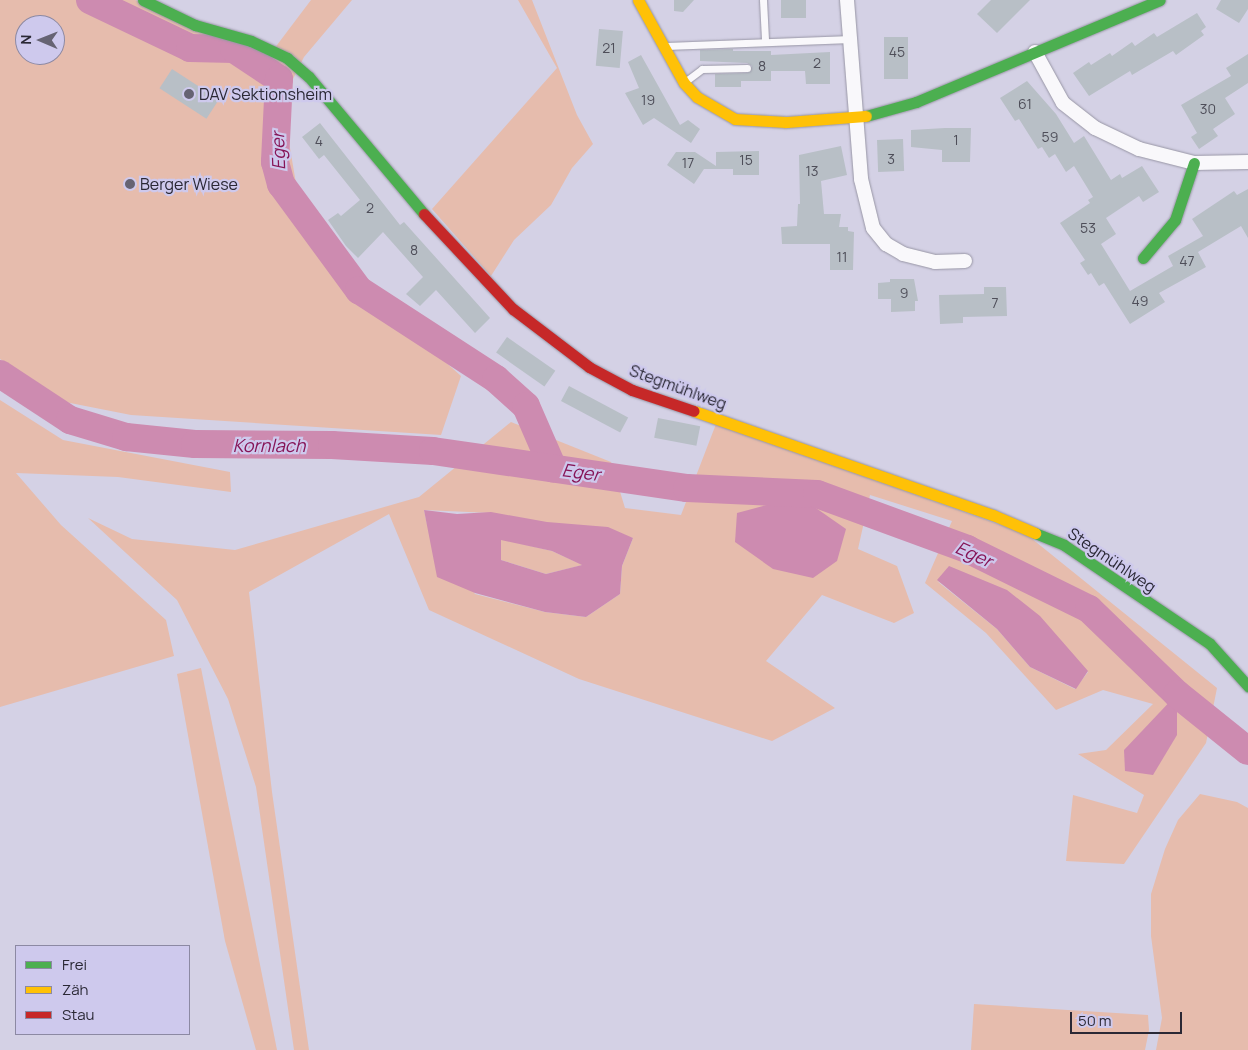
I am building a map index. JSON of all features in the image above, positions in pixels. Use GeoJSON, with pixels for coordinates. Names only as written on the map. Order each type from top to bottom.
{"type":"FeatureCollection","features":[{"type":"Feature","properties":{"kind":"street","name":"Stegmühlweg"},"geometry":{"type":"LineString","coordinates":[[144,0],[195,26],[251,41],[287,58],[309,77],[452,247],[513,309],[589,367],[632,390],[993,515],[1064,545],[1210,644],[1248,686]]}},
{"type":"Feature","properties":{"kind":"street"},"geometry":{"type":"LineString","coordinates":[[638,0],[684,83],[697,97],[735,120],[786,122],[857,119],[935,95],[967,79],[1160,0]]}},
{"type":"Feature","properties":{"kind":"street"},"geometry":{"type":"LineString","coordinates":[[847,0],[861,179],[873,228],[886,244],[903,254],[935,262],[965,261]]}},
{"type":"Feature","properties":{"kind":"street"},"geometry":{"type":"LineString","coordinates":[[1035,52],[1063,104],[1095,128],[1139,149],[1194,163],[1248,162]]}},
{"type":"Feature","properties":{"kind":"street"},"geometry":{"type":"LineString","coordinates":[[1143,258],[1175,220],[1194,163]]}},
{"type":"Feature","properties":{"kind":"lane"},"geometry":{"type":"LineString","coordinates":[[763,0],[766,40]]}},
{"type":"Feature","properties":{"kind":"lane"},"geometry":{"type":"LineString","coordinates":[[663,46],[766,40],[851,39]]}},
{"type":"Feature","properties":{"kind":"lane"},"geometry":{"type":"LineString","coordinates":[[684,83],[702,69],[747,68]]}},
{"type":"Feature","properties":{"kind":"shaded area","name":"Berger Wiese"},"geometry":{"type":"Polygon","coordinates":[[[0,0],[135,0],[274,49],[311,0],[352,0],[304,57],[282,101],[299,201],[362,287],[461,376],[441,435],[131,415],[60,401],[0,359],[0,0]]]}},
{"type":"Feature","properties":{"kind":"shaded area"},"geometry":{"type":"Polygon","coordinates":[[[518,0],[532,0],[577,115],[593,144],[572,168],[551,205],[514,240],[491,276],[432,209],[557,68],[518,0]]]}},
{"type":"Feature","properties":{"kind":"shaded area"},"geometry":{"type":"Polygon","coordinates":[[[0,400],[63,440],[230,472],[231,492],[118,477],[16,473],[61,525],[166,620],[174,656],[0,707],[0,400]]]}},
{"type":"Feature","properties":{"kind":"shaded area"},"geometry":{"type":"Polygon","coordinates":[[[511,422],[611,462],[625,508],[681,515],[716,424],[1026,534],[1217,688],[1206,743],[1124,864],[1066,861],[1073,795],[1137,813],[1144,795],[1078,754],[1106,750],[1153,704],[1103,690],[1056,710],[986,633],[925,583],[952,521],[870,495],[858,549],[897,566],[914,613],[894,623],[822,595],[766,661],[835,708],[772,741],[579,679],[429,610],[389,514],[249,592],[272,792],[309,1050],[294,1050],[256,787],[228,699],[177,600],[88,518],[132,539],[235,550],[419,497],[511,422]],[[424,510],[427,524],[475,594],[545,612],[586,617],[620,594],[622,566],[633,538],[491,513],[424,510]],[[937,581],[997,629],[1030,667],[1075,689],[1088,672],[1062,644],[937,581]]]}},
{"type":"Feature","properties":{"kind":"shaded area"},"geometry":{"type":"Polygon","coordinates":[[[767,505],[813,506],[846,529],[837,561],[813,578],[773,569],[735,542],[737,513],[767,505]]]}},
{"type":"Feature","properties":{"kind":"shaded area"},"geometry":{"type":"Polygon","coordinates":[[[424,510],[457,514],[491,512],[547,522],[608,527],[633,538],[622,566],[620,594],[586,617],[545,612],[475,593],[437,577],[424,510]],[[501,540],[501,560],[546,574],[582,565],[552,551],[501,540]]]}},
{"type":"Feature","properties":{"kind":"shaded area"},"geometry":{"type":"Polygon","coordinates":[[[501,539],[552,551],[583,565],[546,574],[501,560],[501,539]]]}},
{"type":"Feature","properties":{"kind":"shaded area"},"geometry":{"type":"Polygon","coordinates":[[[949,566],[1007,590],[1040,616],[1088,671],[1076,689],[1030,667],[997,629],[937,580],[949,566]]]}},
{"type":"Feature","properties":{"kind":"shaded area"},"geometry":{"type":"Polygon","coordinates":[[[201,668],[277,1050],[256,1050],[225,941],[177,674],[201,668]]]}},
{"type":"Feature","properties":{"kind":"shaded area"},"geometry":{"type":"Polygon","coordinates":[[[1177,694],[1177,735],[1153,775],[1125,771],[1124,750],[1177,694]]]}},
{"type":"Feature","properties":{"kind":"shaded area"},"geometry":{"type":"Polygon","coordinates":[[[1200,794],[1237,802],[1248,808],[1248,1050],[1156,1050],[1162,1018],[1151,936],[1151,894],[1165,849],[1178,820],[1200,794]]]}},
{"type":"Feature","properties":{"kind":"shaded area"},"geometry":{"type":"Polygon","coordinates":[[[974,1004],[1148,1015],[1149,1030],[1145,1050],[971,1050],[974,1004]]]}},
{"type":"Feature","properties":{"kind":"building"},"geometry":{"type":"Polygon","coordinates":[[[674,0],[694,0],[683,12],[674,11],[674,0]]]}},
{"type":"Feature","properties":{"kind":"building"},"geometry":{"type":"Polygon","coordinates":[[[781,0],[806,0],[806,18],[781,18],[781,0]]]}},
{"type":"Feature","properties":{"kind":"building"},"geometry":{"type":"Polygon","coordinates":[[[991,0],[1030,0],[997,33],[977,14],[991,0]]]}},
{"type":"Feature","properties":{"kind":"building"},"geometry":{"type":"Polygon","coordinates":[[[1221,0],[1248,0],[1248,9],[1239,23],[1216,9],[1221,0]]]}},
{"type":"Feature","properties":{"kind":"building"},"geometry":{"type":"Polygon","coordinates":[[[1197,13],[1206,27],[1201,31],[1204,35],[1176,55],[1173,51],[1132,75],[1130,71],[1089,96],[1073,73],[1089,62],[1091,65],[1110,53],[1112,56],[1132,42],[1135,46],[1154,33],[1157,37],[1197,13]]]}},
{"type":"Feature","properties":{"kind":"building"},"geometry":{"type":"Polygon","coordinates":[[[599,29],[623,31],[620,68],[596,66],[599,29]]]}},
{"type":"Feature","properties":{"kind":"building"},"geometry":{"type":"Polygon","coordinates":[[[884,37],[908,37],[908,79],[884,79],[884,37]]]}},
{"type":"Feature","properties":{"kind":"building"},"geometry":{"type":"Polygon","coordinates":[[[733,49],[733,51],[771,51],[771,55],[830,52],[830,84],[806,84],[805,71],[771,71],[771,81],[741,81],[741,87],[715,87],[715,74],[748,73],[752,66],[747,63],[700,61],[700,50],[733,49]]]}},
{"type":"Feature","properties":{"kind":"building"},"geometry":{"type":"Polygon","coordinates":[[[1248,54],[1248,83],[1225,98],[1235,114],[1213,129],[1218,136],[1199,149],[1191,137],[1197,133],[1181,105],[1231,76],[1226,68],[1248,54]]]}},
{"type":"Feature","properties":{"kind":"building"},"geometry":{"type":"Polygon","coordinates":[[[641,55],[680,125],[688,120],[700,129],[691,143],[654,118],[643,125],[625,93],[639,88],[628,62],[641,55]]]}},
{"type":"Feature","properties":{"kind":"building","name":"DAV Sektionsheim"},"geometry":{"type":"Polygon","coordinates":[[[172,69],[219,99],[206,119],[159,88],[172,69]]]}},
{"type":"Feature","properties":{"kind":"building"},"geometry":{"type":"Polygon","coordinates":[[[1027,81],[1056,114],[1074,143],[1084,136],[1111,180],[1120,174],[1122,178],[1142,166],[1159,192],[1143,202],[1139,196],[1106,218],[1116,234],[1101,244],[1130,291],[1173,266],[1168,256],[1203,236],[1192,219],[1234,191],[1237,195],[1248,189],[1248,238],[1241,226],[1198,252],[1206,267],[1159,293],[1165,302],[1130,324],[1104,283],[1099,286],[1091,273],[1088,275],[1080,263],[1085,260],[1060,223],[1090,203],[1088,200],[1093,197],[1074,166],[1066,172],[1055,154],[1049,158],[1042,147],[1038,149],[1019,119],[1015,121],[1000,98],[1027,81]]]}},
{"type":"Feature","properties":{"kind":"building"},"geometry":{"type":"Polygon","coordinates":[[[320,123],[400,225],[404,222],[490,318],[475,333],[436,290],[420,306],[406,294],[423,277],[383,232],[358,258],[346,246],[328,220],[338,213],[341,216],[360,200],[324,155],[319,159],[302,137],[320,123]]]}},
{"type":"Feature","properties":{"kind":"building"},"geometry":{"type":"Polygon","coordinates":[[[971,128],[970,162],[942,162],[942,150],[911,147],[911,130],[971,128]]]}},
{"type":"Feature","properties":{"kind":"building"},"geometry":{"type":"Polygon","coordinates":[[[903,139],[904,171],[878,172],[877,140],[903,139]]]}},
{"type":"Feature","properties":{"kind":"building"},"geometry":{"type":"Polygon","coordinates":[[[841,146],[847,175],[821,181],[824,214],[841,214],[839,227],[848,227],[848,231],[854,232],[853,270],[830,270],[830,244],[782,244],[781,227],[797,226],[798,204],[800,204],[799,155],[841,146]]]}},
{"type":"Feature","properties":{"kind":"building"},"geometry":{"type":"Polygon","coordinates":[[[759,151],[759,175],[733,175],[733,169],[704,169],[694,184],[667,165],[676,152],[695,152],[716,166],[716,152],[759,151]]]}},
{"type":"Feature","properties":{"kind":"building"},"geometry":{"type":"Polygon","coordinates":[[[890,279],[914,279],[918,301],[915,301],[915,311],[891,312],[891,299],[878,299],[878,283],[890,282],[890,279]]]}},
{"type":"Feature","properties":{"kind":"building"},"geometry":{"type":"Polygon","coordinates":[[[984,287],[1006,287],[1007,316],[963,317],[963,323],[940,324],[939,295],[984,294],[984,287]]]}},
{"type":"Feature","properties":{"kind":"building"},"geometry":{"type":"Polygon","coordinates":[[[507,337],[555,371],[544,386],[496,353],[507,337]]]}},
{"type":"Feature","properties":{"kind":"building"},"geometry":{"type":"Polygon","coordinates":[[[569,386],[628,417],[620,432],[561,401],[569,386]]]}},
{"type":"Feature","properties":{"kind":"building"},"geometry":{"type":"Polygon","coordinates":[[[658,418],[700,426],[696,446],[654,438],[658,418]]]}},
{"type":"Feature","properties":{"kind":"waterway","name":"Eger"},"geometry":{"type":"LineString","coordinates":[[90,0],[190,48],[234,49],[279,79],[275,162],[281,184],[359,290],[496,379],[526,406],[553,468]]}},
{"type":"Feature","properties":{"kind":"waterway","name":"Eger"},"geometry":{"type":"LineString","coordinates":[[0,374],[70,420],[126,437],[195,444],[332,445],[433,451],[687,488],[817,494],[967,549],[1089,609],[1177,694],[1248,751]]}},
{"type":"Feature","properties":{"kind":"traffic: fast"},"geometry":{"type":"LineString","coordinates":[[143,0],[195,25],[251,41],[287,58],[309,77],[424,214]]}},
{"type":"Feature","properties":{"kind":"traffic: fast"},"geometry":{"type":"LineString","coordinates":[[866,116],[916,102],[1160,0]]}},
{"type":"Feature","properties":{"kind":"traffic: fast"},"geometry":{"type":"LineString","coordinates":[[1143,258],[1175,220],[1194,163]]}},
{"type":"Feature","properties":{"kind":"traffic: fast"},"geometry":{"type":"LineString","coordinates":[[1035,533],[1064,545],[1210,644],[1248,686]]}},
{"type":"Feature","properties":{"kind":"traffic: slow"},"geometry":{"type":"LineString","coordinates":[[638,0],[684,83],[697,97],[735,119],[786,122],[866,116]]}},
{"type":"Feature","properties":{"kind":"traffic: slow"},"geometry":{"type":"LineString","coordinates":[[694,411],[993,515],[1035,533]]}},
{"type":"Feature","properties":{"kind":"traffic: jam"},"geometry":{"type":"LineString","coordinates":[[424,214],[513,309],[589,367],[632,390],[694,411]]}},
{"type":"Feature","properties":{"kind":"place","name":"DAV Sektionsheim"},"geometry":{"type":"Point","coordinates":[189,94]}},
{"type":"Feature","properties":{"kind":"place","name":"Berger Wiese"},"geometry":{"type":"Point","coordinates":[130,184]}},
{"type":"Feature","properties":{"kind":"water label","name":"Kornlach"},"geometry":{"type":"Point","coordinates":[269,445]}}]}
